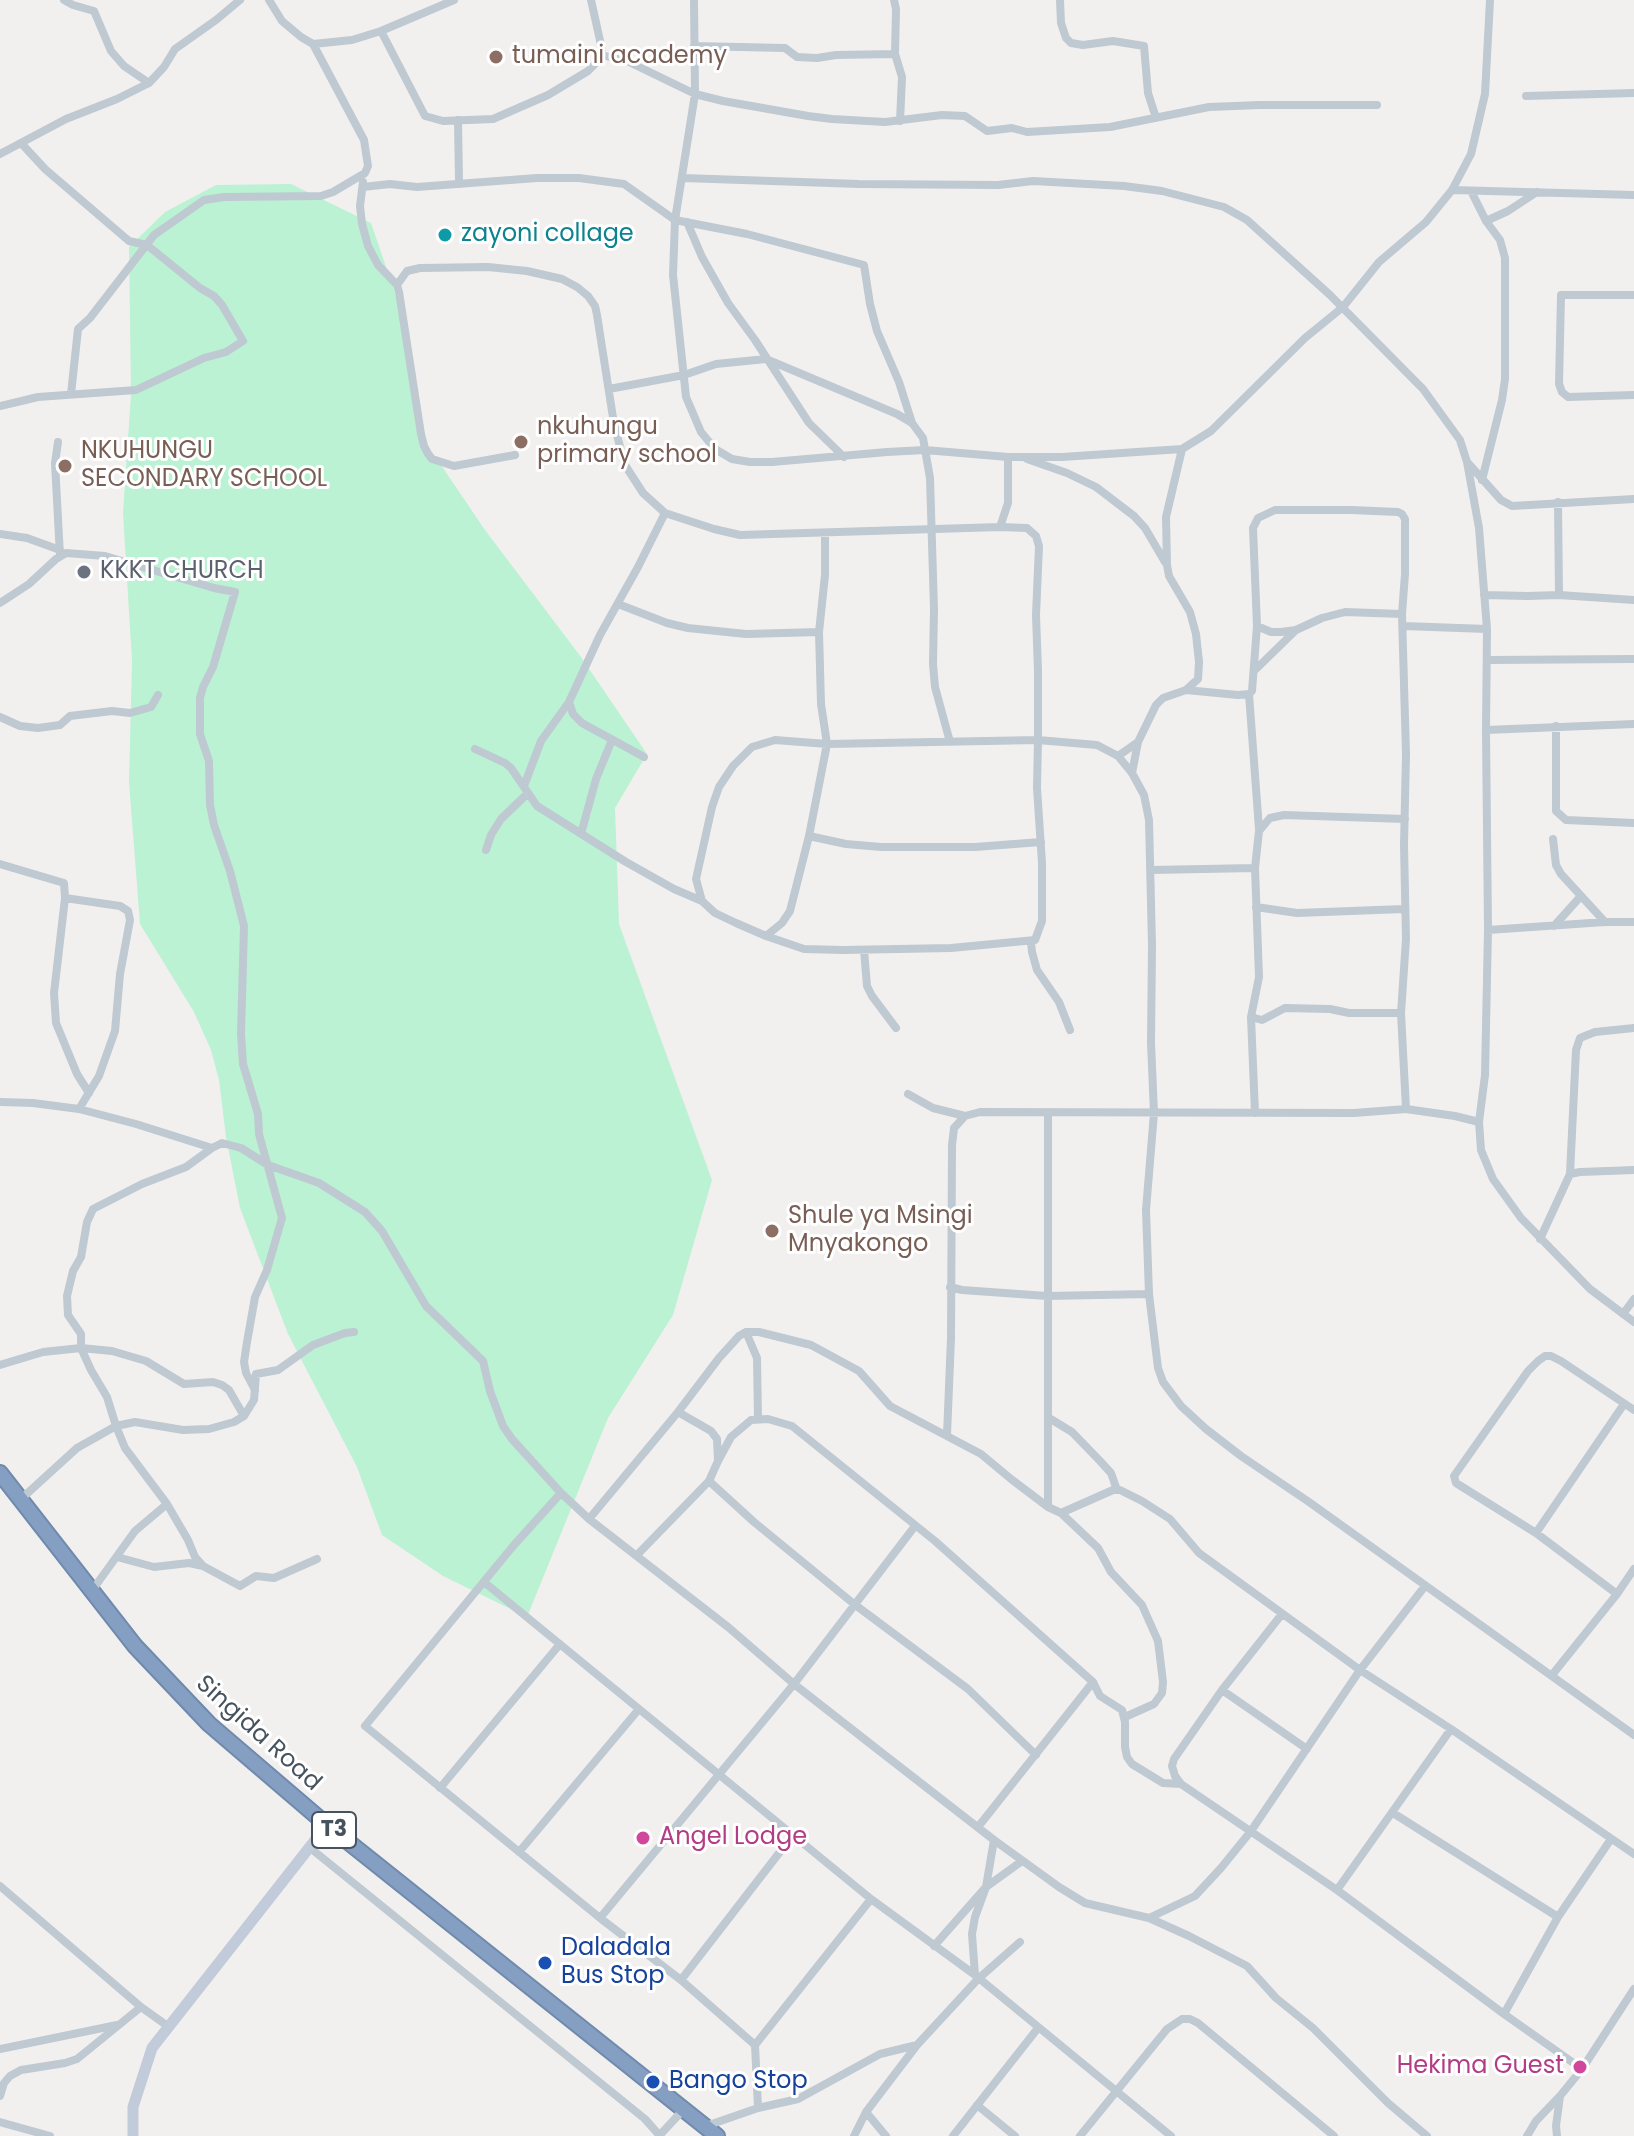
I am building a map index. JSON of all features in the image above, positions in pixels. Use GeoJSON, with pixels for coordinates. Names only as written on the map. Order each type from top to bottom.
{"type":"FeatureCollection","features":[{"type":"Feature","properties":{"kind":"highway","name":"Singida Road"},"geometry":{"type":"LineString","coordinates":[[0,1473],[135,1646],[209,1724],[327,1825],[717,2136]]}},
{"type":"Feature","properties":{"kind":"street"},"geometry":{"type":"LineString","coordinates":[[64,0],[94,11]]}},
{"type":"Feature","properties":{"kind":"street"},"geometry":{"type":"LineString","coordinates":[[93,0],[94,11],[111,51],[124,66],[149,83]]}},
{"type":"Feature","properties":{"kind":"street"},"geometry":{"type":"LineString","coordinates":[[0,154],[66,119],[149,83],[175,49],[240,0]]}},
{"type":"Feature","properties":{"kind":"street"},"geometry":{"type":"LineString","coordinates":[[269,0],[282,21],[313,44],[364,140],[368,166],[360,215],[368,246],[378,265],[397,285],[421,434],[428,454],[432,459],[454,466],[515,455]]}},
{"type":"Feature","properties":{"kind":"street"},"geometry":{"type":"LineString","coordinates":[[313,44],[352,40],[381,31],[454,0]]}},
{"type":"Feature","properties":{"kind":"street"},"geometry":{"type":"LineString","coordinates":[[381,31],[425,116],[443,121],[493,119],[548,95],[588,71],[602,55],[591,0]]}},
{"type":"Feature","properties":{"kind":"street"},"geometry":{"type":"LineString","coordinates":[[694,0],[695,94],[675,220],[673,275],[686,397],[701,432],[715,449],[732,459],[750,462],[925,450],[1008,457],[1062,457],[1182,449],[1211,431],[1305,338],[1343,307],[1379,262],[1426,222],[1452,190],[1471,154],[1485,94],[1490,0]]}},
{"type":"Feature","properties":{"kind":"street"},"geometry":{"type":"LineString","coordinates":[[894,0],[895,54],[902,77],[900,121]]}},
{"type":"Feature","properties":{"kind":"street"},"geometry":{"type":"LineString","coordinates":[[1060,0],[1061,23],[1071,43],[1083,45],[1113,41],[1144,46],[1148,93],[1156,118]]}},
{"type":"Feature","properties":{"kind":"street"},"geometry":{"type":"LineString","coordinates":[[694,46],[785,48],[797,57],[817,58],[895,54]]}},
{"type":"Feature","properties":{"kind":"street"},"geometry":{"type":"LineString","coordinates":[[602,55],[629,62],[695,94],[808,116],[885,122],[942,115],[965,116],[987,131],[1110,127],[1209,107],[1377,105]]}},
{"type":"Feature","properties":{"kind":"street"},"geometry":{"type":"LineString","coordinates":[[1526,96],[1634,93]]}},
{"type":"Feature","properties":{"kind":"street"},"geometry":{"type":"LineString","coordinates":[[458,120],[459,184]]}},
{"type":"Feature","properties":{"kind":"street"},"geometry":{"type":"LineString","coordinates":[[0,406],[38,397],[136,390],[204,358],[226,352],[243,341],[214,296],[147,245],[129,241],[45,169],[21,143]]}},
{"type":"Feature","properties":{"kind":"street"},"geometry":{"type":"LineString","coordinates":[[71,394],[78,329],[90,318],[154,235],[204,200],[321,196],[365,173]]}},
{"type":"Feature","properties":{"kind":"street"},"geometry":{"type":"LineString","coordinates":[[363,187],[390,184],[417,187],[537,178],[579,178],[624,184],[675,220],[747,234],[864,265],[877,331],[899,382],[912,423],[923,438],[930,478],[935,687],[950,742]]}},
{"type":"Feature","properties":{"kind":"street"},"geometry":{"type":"LineString","coordinates":[[683,178],[859,184],[998,185],[1033,181],[1162,191],[1224,207],[1238,213],[1343,307],[1423,389],[1460,440],[1467,462],[1479,528],[1487,629],[1488,930],[1485,1075],[1479,1122],[1481,1150],[1493,1179],[1521,1218],[1590,1289],[1634,1322]]}},
{"type":"Feature","properties":{"kind":"street"},"geometry":{"type":"LineString","coordinates":[[1452,190],[1634,195]]}},
{"type":"Feature","properties":{"kind":"street"},"geometry":{"type":"LineString","coordinates":[[1471,191],[1500,240],[1505,258],[1505,379],[1482,480]]}},
{"type":"Feature","properties":{"kind":"street"},"geometry":{"type":"LineString","coordinates":[[1486,221],[1537,192]]}},
{"type":"Feature","properties":{"kind":"street"},"geometry":{"type":"LineString","coordinates":[[687,222],[702,257],[728,303],[809,423],[844,457]]}},
{"type":"Feature","properties":{"kind":"street"},"geometry":{"type":"LineString","coordinates":[[397,285],[407,271],[420,268],[488,267],[562,279],[588,296],[595,306],[614,424],[625,465],[643,493],[665,513],[740,535],[1000,527],[1027,528],[1036,536],[1039,546],[1036,615],[1037,788],[1042,921],[1038,936],[1031,942],[951,948],[804,949],[715,913],[702,901],[650,875],[581,834],[537,806],[505,763],[475,749]]}},
{"type":"Feature","properties":{"kind":"street"},"geometry":{"type":"LineString","coordinates":[[1634,295],[1561,295],[1559,384],[1568,397],[1634,395]]}},
{"type":"Feature","properties":{"kind":"street"},"geometry":{"type":"LineString","coordinates":[[609,389],[684,375],[716,364],[766,359],[912,423]]}},
{"type":"Feature","properties":{"kind":"street"},"geometry":{"type":"LineString","coordinates":[[0,603],[29,584],[60,553],[55,463],[58,442]]}},
{"type":"Feature","properties":{"kind":"street"},"geometry":{"type":"LineString","coordinates":[[1182,449],[1166,517],[1167,565],[1172,583],[1190,612],[1196,634],[1198,679],[1186,690]]}},
{"type":"Feature","properties":{"kind":"street"},"geometry":{"type":"LineString","coordinates":[[1019,456],[1096,487],[1145,528],[1167,565]]}},
{"type":"Feature","properties":{"kind":"street"},"geometry":{"type":"LineString","coordinates":[[1000,527],[1008,503],[1008,457]]}},
{"type":"Feature","properties":{"kind":"street"},"geometry":{"type":"LineString","coordinates":[[1467,462],[1501,500],[1512,506],[1634,499]]}},
{"type":"Feature","properties":{"kind":"street"},"geometry":{"type":"LineString","coordinates":[[1558,502],[1559,595]]}},
{"type":"Feature","properties":{"kind":"street"},"geometry":{"type":"LineString","coordinates":[[1255,1113],[1251,1017],[1259,977],[1255,868],[1259,831],[1249,694],[1254,686],[1257,626],[1253,528],[1258,518],[1275,510],[1398,512],[1405,519],[1402,614],[1406,939],[1401,1013],[1406,1109]]}},
{"type":"Feature","properties":{"kind":"street"},"geometry":{"type":"LineString","coordinates":[[486,850],[501,819],[526,789],[541,741],[569,702],[600,635],[665,513]]}},
{"type":"Feature","properties":{"kind":"street"},"geometry":{"type":"LineString","coordinates":[[766,936],[782,923],[790,911],[827,744],[821,704],[819,632],[825,575],[825,533]]}},
{"type":"Feature","properties":{"kind":"street"},"geometry":{"type":"LineString","coordinates":[[0,534],[27,538],[60,553],[105,556],[235,592],[213,667],[200,698],[200,734],[209,761],[210,805],[214,825],[244,926],[243,1064],[281,1209],[282,1223],[255,1297],[244,1362],[255,1390]]}},
{"type":"Feature","properties":{"kind":"street"},"geometry":{"type":"LineString","coordinates":[[1484,595],[1559,595],[1634,600]]}},
{"type":"Feature","properties":{"kind":"street"},"geometry":{"type":"LineString","coordinates":[[618,604],[688,628],[746,634],[819,632]]}},
{"type":"Feature","properties":{"kind":"street"},"geometry":{"type":"LineString","coordinates":[[1255,670],[1296,630],[1322,618],[1345,612],[1402,614]]}},
{"type":"Feature","properties":{"kind":"street"},"geometry":{"type":"LineString","coordinates":[[1257,626],[1271,632],[1296,630]]}},
{"type":"Feature","properties":{"kind":"street"},"geometry":{"type":"LineString","coordinates":[[1403,626],[1487,629]]}},
{"type":"Feature","properties":{"kind":"street"},"geometry":{"type":"LineString","coordinates":[[1487,660],[1634,659]]}},
{"type":"Feature","properties":{"kind":"street"},"geometry":{"type":"LineString","coordinates":[[1132,773],[1138,742],[1156,705],[1163,698],[1186,690],[1249,694]]}},
{"type":"Feature","properties":{"kind":"street"},"geometry":{"type":"LineString","coordinates":[[0,717],[20,726],[38,728],[60,725],[70,716],[112,711],[130,713],[151,707],[158,695]]}},
{"type":"Feature","properties":{"kind":"street"},"geometry":{"type":"LineString","coordinates":[[569,702],[573,714],[582,723],[644,757]]}},
{"type":"Feature","properties":{"kind":"street"},"geometry":{"type":"LineString","coordinates":[[1486,730],[1634,724]]}},
{"type":"Feature","properties":{"kind":"street"},"geometry":{"type":"LineString","coordinates":[[1556,726],[1556,811],[1566,820],[1634,823]]}},
{"type":"Feature","properties":{"kind":"street"},"geometry":{"type":"LineString","coordinates":[[581,834],[596,779],[612,740]]}},
{"type":"Feature","properties":{"kind":"street"},"geometry":{"type":"LineString","coordinates":[[702,901],[696,879],[712,807],[719,787],[733,766],[752,747],[775,740],[827,744],[1038,740],[1097,745],[1118,756],[1144,795],[1149,820],[1154,1113],[1146,1210],[1149,1294],[1158,1368],[1163,1382],[1181,1406],[1241,1456],[1634,1735]]}},
{"type":"Feature","properties":{"kind":"street"},"geometry":{"type":"LineString","coordinates":[[1118,756],[1138,742]]}},
{"type":"Feature","properties":{"kind":"street"},"geometry":{"type":"LineString","coordinates":[[1259,831],[1270,818],[1284,815],[1405,819]]}},
{"type":"Feature","properties":{"kind":"street"},"geometry":{"type":"LineString","coordinates":[[809,836],[881,847],[975,847],[1041,842]]}},
{"type":"Feature","properties":{"kind":"street"},"geometry":{"type":"LineString","coordinates":[[1553,839],[1556,865],[1561,874],[1605,922]]}},
{"type":"Feature","properties":{"kind":"street"},"geometry":{"type":"LineString","coordinates":[[0,864],[64,883],[54,993],[56,1023],[77,1074],[89,1093]]}},
{"type":"Feature","properties":{"kind":"street"},"geometry":{"type":"LineString","coordinates":[[1151,870],[1255,868]]}},
{"type":"Feature","properties":{"kind":"street"},"geometry":{"type":"LineString","coordinates":[[1554,926],[1581,896]]}},
{"type":"Feature","properties":{"kind":"street"},"geometry":{"type":"LineString","coordinates":[[65,898],[120,906],[128,911],[130,920],[120,974],[115,1031],[107,1058],[79,1109]]}},
{"type":"Feature","properties":{"kind":"street"},"geometry":{"type":"LineString","coordinates":[[1256,907],[1297,913],[1404,909]]}},
{"type":"Feature","properties":{"kind":"street"},"geometry":{"type":"LineString","coordinates":[[1488,930],[1634,922]]}},
{"type":"Feature","properties":{"kind":"street"},"geometry":{"type":"LineString","coordinates":[[1031,942],[1037,970],[1059,1002],[1070,1030]]}},
{"type":"Feature","properties":{"kind":"street"},"geometry":{"type":"LineString","coordinates":[[864,950],[867,986],[896,1028]]}},
{"type":"Feature","properties":{"kind":"street"},"geometry":{"type":"LineString","coordinates":[[1251,1017],[1262,1020],[1285,1008],[1401,1013]]}},
{"type":"Feature","properties":{"kind":"street"},"geometry":{"type":"LineString","coordinates":[[1540,1239],[1570,1174],[1576,1050],[1580,1038],[1595,1032],[1634,1028]]}},
{"type":"Feature","properties":{"kind":"street"},"geometry":{"type":"LineString","coordinates":[[908,1094],[933,1108],[965,1116]]}},
{"type":"Feature","properties":{"kind":"street"},"geometry":{"type":"LineString","coordinates":[[0,1102],[79,1109],[212,1148]]}},
{"type":"Feature","properties":{"kind":"street"},"geometry":{"type":"LineString","coordinates":[[947,1435],[953,1133],[957,1123],[965,1116],[980,1112],[1354,1113],[1406,1109],[1479,1122]]}},
{"type":"Feature","properties":{"kind":"street"},"geometry":{"type":"LineString","coordinates":[[1048,1113],[1048,1507]]}},
{"type":"Feature","properties":{"kind":"street"},"geometry":{"type":"LineString","coordinates":[[203,1566],[167,1504],[125,1448],[107,1397],[81,1348],[81,1334],[68,1315],[67,1296],[93,1209],[142,1184],[186,1167],[222,1143],[241,1148],[268,1165],[319,1183],[365,1212],[382,1231],[426,1306],[483,1361],[503,1426],[512,1439],[589,1519],[728,1627],[794,1684],[1059,1887],[1085,1903],[1149,1918],[1247,1966],[1276,1998],[1313,2028],[1388,2103],[1427,2136]]}},
{"type":"Feature","properties":{"kind":"street"},"geometry":{"type":"LineString","coordinates":[[1570,1174],[1634,1170]]}},
{"type":"Feature","properties":{"kind":"street"},"geometry":{"type":"LineString","coordinates":[[950,1287],[1047,1296],[1149,1294]]}},
{"type":"Feature","properties":{"kind":"street"},"geometry":{"type":"LineString","coordinates":[[1623,1314],[1634,1300]]}},
{"type":"Feature","properties":{"kind":"street"},"geometry":{"type":"LineString","coordinates":[[20,1500],[77,1448],[116,1426],[135,1422],[183,1430],[209,1429],[234,1422],[244,1416],[254,1400],[256,1374],[278,1370],[313,1345],[354,1332]]}},
{"type":"Feature","properties":{"kind":"street"},"geometry":{"type":"LineString","coordinates":[[589,1519],[739,1336],[746,1332],[759,1332],[811,1345],[859,1371],[890,1406],[981,1454],[1048,1507],[1061,1513],[1098,1548],[1111,1572],[1142,1605],[1158,1641],[1162,1693],[1154,1704],[1125,1717]]}},
{"type":"Feature","properties":{"kind":"street"},"geometry":{"type":"LineString","coordinates":[[746,1332],[757,1358],[758,1419]]}},
{"type":"Feature","properties":{"kind":"street"},"geometry":{"type":"LineString","coordinates":[[0,1365],[43,1352],[81,1348],[112,1351],[146,1361],[184,1384],[213,1382],[222,1385],[229,1390],[244,1416]]}},
{"type":"Feature","properties":{"kind":"street"},"geometry":{"type":"LineString","coordinates":[[1617,1594],[1536,1533],[1456,1483],[1454,1478],[1455,1472],[1528,1371],[1545,1356],[1561,1361],[1634,1410]]}},
{"type":"Feature","properties":{"kind":"street"},"geometry":{"type":"LineString","coordinates":[[1536,1533],[1624,1404]]}},
{"type":"Feature","properties":{"kind":"street"},"geometry":{"type":"LineString","coordinates":[[678,1412],[711,1431],[717,1439],[718,1461]]}},
{"type":"Feature","properties":{"kind":"street"},"geometry":{"type":"LineString","coordinates":[[1049,1418],[1072,1432],[1100,1461],[1111,1473],[1117,1490]]}},
{"type":"Feature","properties":{"kind":"street"},"geometry":{"type":"LineString","coordinates":[[637,1555],[709,1481],[724,1448],[737,1430],[751,1420],[781,1421],[792,1426],[935,1541],[1093,1682],[1100,1696],[1122,1710],[1125,1717],[1125,1747],[1132,1764],[1163,1783],[1181,1784]]}},
{"type":"Feature","properties":{"kind":"street"},"geometry":{"type":"LineString","coordinates":[[709,1481],[854,1604],[968,1689],[1036,1755]]}},
{"type":"Feature","properties":{"kind":"street"},"geometry":{"type":"LineString","coordinates":[[1061,1513],[1117,1490],[1142,1501],[1170,1519],[1199,1553],[1360,1670],[1634,1854]]}},
{"type":"Feature","properties":{"kind":"street"},"geometry":{"type":"LineString","coordinates":[[561,1493],[365,1726],[600,1918],[681,1980],[755,2045]]}},
{"type":"Feature","properties":{"kind":"street"},"geometry":{"type":"LineString","coordinates":[[91,1592],[135,1531],[167,1504]]}},
{"type":"Feature","properties":{"kind":"street"},"geometry":{"type":"LineString","coordinates":[[600,1918],[794,1684],[915,1526]]}},
{"type":"Feature","properties":{"kind":"street"},"geometry":{"type":"LineString","coordinates":[[117,1557],[154,1567],[189,1563],[203,1566],[240,1586],[256,1576],[274,1578],[317,1559]]}},
{"type":"Feature","properties":{"kind":"street"},"geometry":{"type":"LineString","coordinates":[[1552,1675],[1634,1569]]}},
{"type":"Feature","properties":{"kind":"street"},"geometry":{"type":"LineString","coordinates":[[484,1582],[871,1899],[976,1977],[1171,2136]]}},
{"type":"Feature","properties":{"kind":"street"},"geometry":{"type":"LineString","coordinates":[[1149,1918],[1195,1896],[1221,1868],[1251,1831],[1360,1670],[1425,1586]]}},
{"type":"Feature","properties":{"kind":"street"},"geometry":{"type":"LineString","coordinates":[[1282,1614],[1222,1690],[1174,1759],[1173,1772],[1181,1784],[1337,1890],[1582,2069]]}},
{"type":"Feature","properties":{"kind":"street"},"geometry":{"type":"LineString","coordinates":[[440,1788],[560,1644]]}},
{"type":"Feature","properties":{"kind":"street"},"geometry":{"type":"LineString","coordinates":[[978,1827],[1093,1682]]}},
{"type":"Feature","properties":{"kind":"street"},"geometry":{"type":"LineString","coordinates":[[1222,1690],[1307,1749]]}},
{"type":"Feature","properties":{"kind":"street"},"geometry":{"type":"LineString","coordinates":[[519,1852],[639,1709]]}},
{"type":"Feature","properties":{"kind":"street"},"geometry":{"type":"LineString","coordinates":[[1337,1890],[1451,1729]]}},
{"type":"Feature","properties":{"kind":"street"},"geometry":{"type":"LineString","coordinates":[[1393,1813],[1558,1917]]}},
{"type":"Feature","properties":{"kind":"street"},"geometry":{"type":"LineString","coordinates":[[133,2136],[133,2107],[152,2048],[327,1825]]}},
{"type":"Feature","properties":{"kind":"street"},"geometry":{"type":"LineString","coordinates":[[681,1980],[793,1835]]}},
{"type":"Feature","properties":{"kind":"street"},"geometry":{"type":"LineString","coordinates":[[1504,2014],[1558,1917],[1611,1839]]}},
{"type":"Feature","properties":{"kind":"street"},"geometry":{"type":"LineString","coordinates":[[976,1977],[972,1934],[986,1887],[994,1840]]}},
{"type":"Feature","properties":{"kind":"street"},"geometry":{"type":"LineString","coordinates":[[309,1847],[633,2110],[660,2136],[684,2109]]}},
{"type":"Feature","properties":{"kind":"street"},"geometry":{"type":"LineString","coordinates":[[934,1946],[986,1887],[1022,1861]]}},
{"type":"Feature","properties":{"kind":"street"},"geometry":{"type":"LineString","coordinates":[[0,1886],[141,2007],[169,2027]]}},
{"type":"Feature","properties":{"kind":"street"},"geometry":{"type":"LineString","coordinates":[[758,2108],[755,2045],[871,1899]]}},
{"type":"Feature","properties":{"kind":"street"},"geometry":{"type":"LineString","coordinates":[[854,2136],[866,2112],[917,2045],[976,1977],[1020,1942]]}},
{"type":"Feature","properties":{"kind":"street"},"geometry":{"type":"LineString","coordinates":[[1527,2136],[1536,2121],[1582,2069],[1634,1989]]}},
{"type":"Feature","properties":{"kind":"street"},"geometry":{"type":"LineString","coordinates":[[0,2096],[10,2076],[21,2070],[72,2061],[88,2052],[141,2007]]}},
{"type":"Feature","properties":{"kind":"street"},"geometry":{"type":"LineString","coordinates":[[1080,2136],[1167,2029],[1182,2019],[1198,2023],[1334,2136]]}},
{"type":"Feature","properties":{"kind":"street"},"geometry":{"type":"LineString","coordinates":[[0,2048],[121,2024]]}},
{"type":"Feature","properties":{"kind":"street"},"geometry":{"type":"LineString","coordinates":[[953,2136],[1038,2028]]}},
{"type":"Feature","properties":{"kind":"street"},"geometry":{"type":"LineString","coordinates":[[705,2126],[758,2108],[798,2099],[880,2054],[917,2045]]}},
{"type":"Feature","properties":{"kind":"street"},"geometry":{"type":"LineString","coordinates":[[1557,2136],[1560,2096]]}},
{"type":"Feature","properties":{"kind":"street"},"geometry":{"type":"LineString","coordinates":[[977,2105],[1015,2136]]}},
{"type":"Feature","properties":{"kind":"street"},"geometry":{"type":"LineString","coordinates":[[866,2112],[886,2136]]}},
{"type":"Feature","properties":{"kind":"street"},"geometry":{"type":"LineString","coordinates":[[0,2122],[50,2136]]}},
{"type":"Feature","properties":{"kind":"green space"},"geometry":{"type":"Polygon","coordinates":[[[291,184],[371,223],[408,331],[420,434],[485,530],[581,657],[647,754],[615,808],[619,924],[712,1180],[673,1315],[608,1418],[527,1617],[443,1576],[382,1535],[357,1467],[288,1334],[240,1208],[219,1080],[211,1050],[194,1012],[140,924],[129,782],[132,661],[123,513],[131,394],[129,247],[165,212],[216,185],[291,184]]]}},
{"type":"Feature","properties":{"kind":"place","name":"tumaini academy"},"geometry":{"type":"Point","coordinates":[496,57]}},
{"type":"Feature","properties":{"kind":"place","name":"zayoni collage"},"geometry":{"type":"Point","coordinates":[445,235]}},
{"type":"Feature","properties":{"kind":"place","name":"nkuhungu primary school"},"geometry":{"type":"Point","coordinates":[521,442]}},
{"type":"Feature","properties":{"kind":"place","name":"NKUHUNGU SECONDARY SCHOOL"},"geometry":{"type":"Point","coordinates":[65,466]}},
{"type":"Feature","properties":{"kind":"place","name":"KKKT CHURCH"},"geometry":{"type":"Point","coordinates":[84,572]}},
{"type":"Feature","properties":{"kind":"place","name":"Shule ya Msingi Mnyakongo"},"geometry":{"type":"Point","coordinates":[772,1231]}},
{"type":"Feature","properties":{"kind":"place","name":"Angel Lodge"},"geometry":{"type":"Point","coordinates":[643,1838]}},
{"type":"Feature","properties":{"kind":"place","name":"Daladala Bus Stop"},"geometry":{"type":"Point","coordinates":[545,1963]}},
{"type":"Feature","properties":{"kind":"place","name":"Hekima Guest"},"geometry":{"type":"Point","coordinates":[1580,2067]}},
{"type":"Feature","properties":{"kind":"place","name":"Bango Stop"},"geometry":{"type":"Point","coordinates":[653,2082]}}]}
